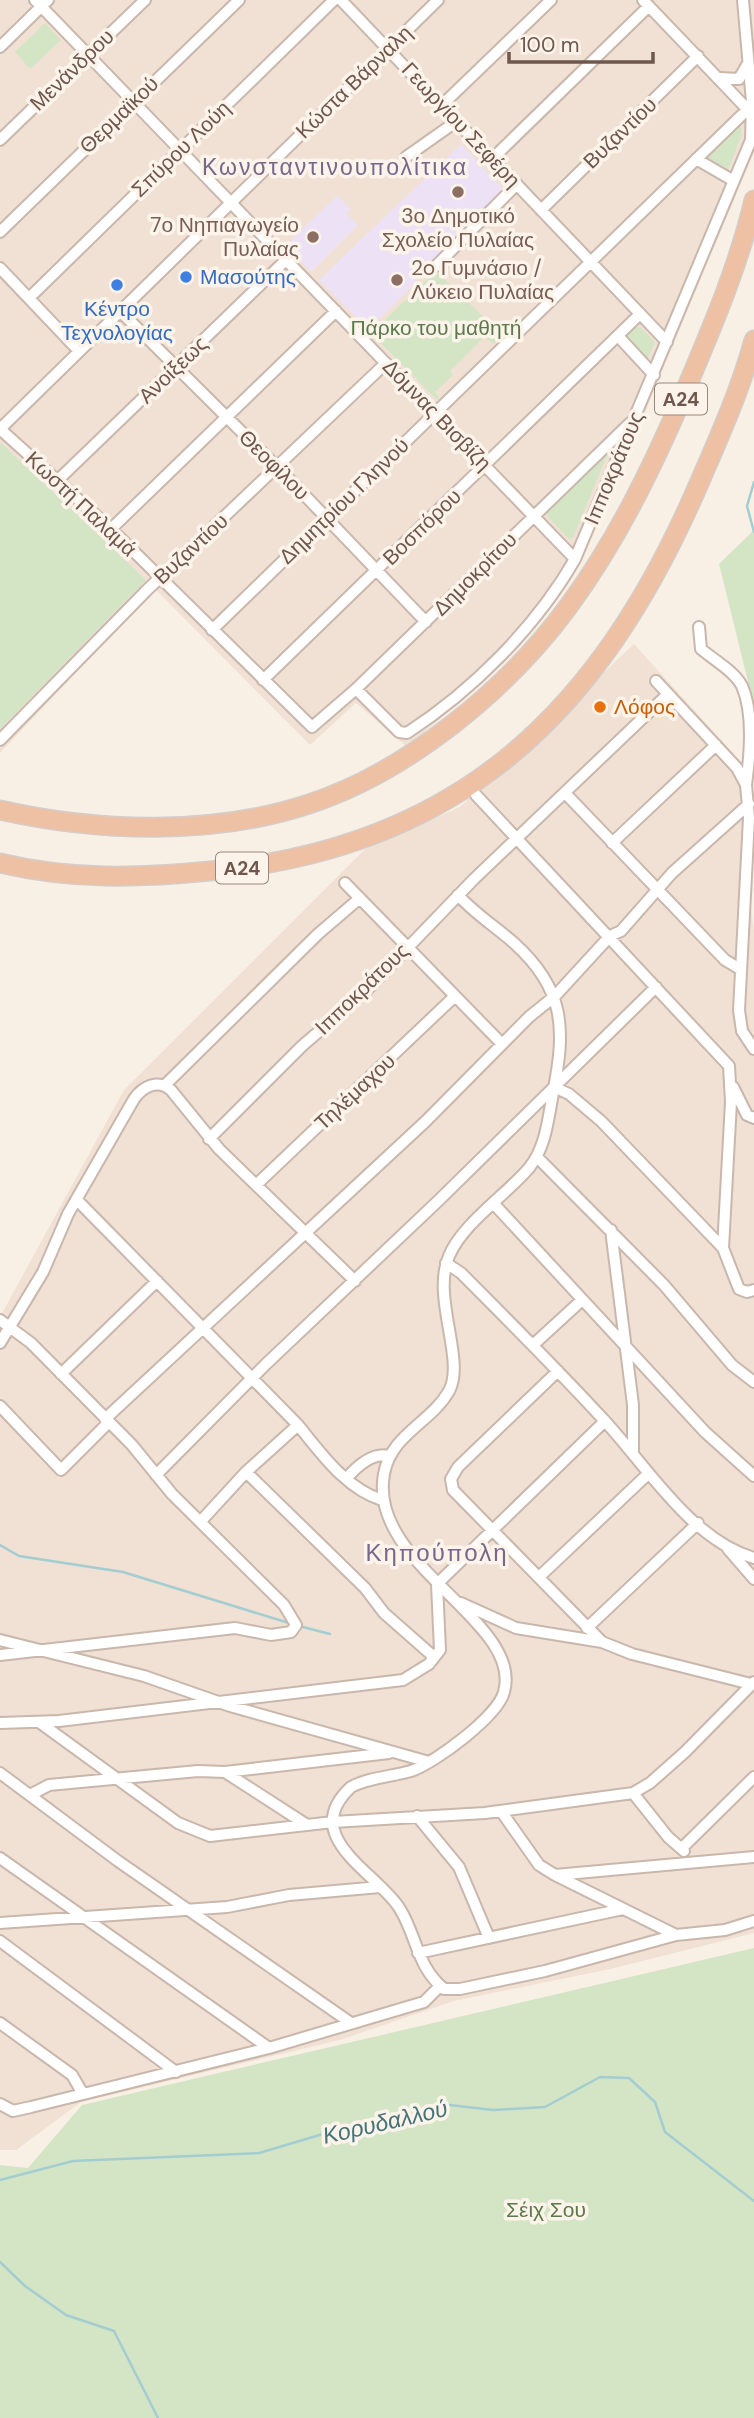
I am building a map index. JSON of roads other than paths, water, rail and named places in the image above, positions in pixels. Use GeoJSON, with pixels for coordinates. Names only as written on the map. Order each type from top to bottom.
{"type":"FeatureCollection","features":[{"type":"Feature","properties":{"kind":"highway","name":"Α24"},"geometry":{"type":"LineString","coordinates":[[0,810],[63,822],[111,827],[205,823],[266,814],[309,804],[336,793],[403,758],[444,731],[508,674],[552,627],[583,586],[629,509],[659,453],[712,327],[741,248],[754,200]]}},
{"type":"Feature","properties":{"kind":"highway","name":"Α24"},"geometry":{"type":"LineString","coordinates":[[0,863],[115,878],[245,868],[303,858],[344,846],[395,826],[469,786],[506,760],[552,717],[583,685],[628,623],[689,508],[742,379],[754,340]]}},
{"type":"Feature","properties":{"kind":"street","name":"Μενάνδρου"},"geometry":{"type":"LineString","coordinates":[[0,140],[145,0]]}},
{"type":"Feature","properties":{"kind":"street","name":"Θερμαϊκού"},"geometry":{"type":"LineString","coordinates":[[0,232],[239,0]]}},
{"type":"Feature","properties":{"kind":"street","name":"Σπύρου Λούη"},"geometry":{"type":"LineString","coordinates":[[29,298],[334,0]]}},
{"type":"Feature","properties":{"kind":"street","name":"Γεωργίου Σεφέρη"},"geometry":{"type":"LineString","coordinates":[[341,0],[667,342]]}},
{"type":"Feature","properties":{"kind":"street","name":"Κώστα Βάρναλη"},"geometry":{"type":"LineString","coordinates":[[0,429],[438,0]]}},
{"type":"Feature","properties":{"kind":"street"},"geometry":{"type":"LineString","coordinates":[[442,105],[551,0]]}},
{"type":"Feature","properties":{"kind":"street","name":"Ιπποκράτους"},"geometry":{"type":"LineString","coordinates":[[356,688],[398,732],[408,732],[452,699],[493,661],[544,606],[575,559],[751,140],[749,56],[743,0]]}},
{"type":"Feature","properties":{"kind":"street","name":"Δόμνας Βισβίζη"},"geometry":{"type":"LineString","coordinates":[[41,2],[133,101],[575,559]]}},
{"type":"Feature","properties":{"kind":"street"},"geometry":{"type":"LineString","coordinates":[[0,47],[41,2]]}},
{"type":"Feature","properties":{"kind":"street"},"geometry":{"type":"LineString","coordinates":[[493,158],[646,3],[750,111]]}},
{"type":"Feature","properties":{"kind":"street","name":"Βυζαντίου"},"geometry":{"type":"LineString","coordinates":[[541,210],[698,56]]}},
{"type":"Feature","properties":{"kind":"street"},"geometry":{"type":"LineString","coordinates":[[721,78],[739,79],[746,71],[749,56]]}},
{"type":"Feature","properties":{"kind":"street","name":"Δημητρίου Γληνού"},"geometry":{"type":"LineString","coordinates":[[212,630],[696,159],[750,111]]}},
{"type":"Feature","properties":{"kind":"street"},"geometry":{"type":"LineString","coordinates":[[406,157],[457,121]]}},
{"type":"Feature","properties":{"kind":"street"},"geometry":{"type":"LineString","coordinates":[[696,159],[734,181]]}},
{"type":"Feature","properties":{"kind":"street"},"geometry":{"type":"LineString","coordinates":[[436,265],[517,184]]}},
{"type":"Feature","properties":{"kind":"street","name":"Ανοίξεως"},"geometry":{"type":"LineString","coordinates":[[58,480],[287,260]]}},
{"type":"Feature","properties":{"kind":"street"},"geometry":{"type":"LineString","coordinates":[[0,268],[79,352]]}},
{"type":"Feature","properties":{"kind":"street"},"geometry":{"type":"LineString","coordinates":[[111,529],[336,311]]}},
{"type":"Feature","properties":{"kind":"street","name":"Θεοφίλου"},"geometry":{"type":"LineString","coordinates":[[120,312],[326,517],[426,622]]}},
{"type":"Feature","properties":{"kind":"street","name":"Βοσπόρου"},"geometry":{"type":"LineString","coordinates":[[262,680],[640,314]]}},
{"type":"Feature","properties":{"kind":"street"},"geometry":{"type":"LineString","coordinates":[[618,336],[654,375]]}},
{"type":"Feature","properties":{"kind":"street","name":"Βυζαντίου"},"geometry":{"type":"LineString","coordinates":[[0,740],[160,579],[386,363]]}},
{"type":"Feature","properties":{"kind":"street","name":"Δημοκρίτου"},"geometry":{"type":"LineString","coordinates":[[312,727],[321,722],[426,622],[636,418]]}},
{"type":"Feature","properties":{"kind":"street","name":"Κωστή Παλαμά"},"geometry":{"type":"LineString","coordinates":[[0,429],[111,529],[312,727]]}},
{"type":"Feature","properties":{"kind":"street"},"geometry":{"type":"LineString","coordinates":[[699,627],[701,649],[741,685],[751,722],[746,785],[749,804],[740,969],[740,1020],[747,1040],[754,1049]]}},
{"type":"Feature","properties":{"kind":"street"},"geometry":{"type":"LineString","coordinates":[[656,681],[737,768],[746,785]]}},
{"type":"Feature","properties":{"kind":"street","name":"Ιπποκράτους"},"geometry":{"type":"LineString","coordinates":[[209,1139],[302,1046],[358,998],[458,895],[668,694]]}},
{"type":"Feature","properties":{"kind":"street"},"geometry":{"type":"LineString","coordinates":[[612,843],[716,745]]}},
{"type":"Feature","properties":{"kind":"street"},"geometry":{"type":"LineString","coordinates":[[565,793],[725,960],[740,969]]}},
{"type":"Feature","properties":{"kind":"street"},"geometry":{"type":"LineString","coordinates":[[476,795],[725,1060],[731,1084],[747,1115],[754,1118]]}},
{"type":"Feature","properties":{"kind":"street"},"geometry":{"type":"LineString","coordinates":[[0,1406],[61,1470],[107,1420],[201,1327],[309,1233],[502,1044],[555,996],[610,936],[621,931],[658,890],[749,804]]}},
{"type":"Feature","properties":{"kind":"street"},"geometry":{"type":"LineString","coordinates":[[345,883],[502,1044]]}},
{"type":"Feature","properties":{"kind":"street"},"geometry":{"type":"LineString","coordinates":[[458,895],[523,952],[555,996],[558,1007],[559,1048],[554,1087],[537,1157],[456,1244],[446,1264],[443,1294],[453,1382],[446,1395],[400,1439],[389,1456],[382,1500],[390,1524],[437,1584],[502,1658],[507,1681],[500,1704],[492,1714],[429,1762],[411,1771],[351,1787],[339,1802],[333,1822],[342,1849],[402,1912],[423,1968],[440,1986],[448,1990],[502,1980],[676,1935],[725,1930],[754,1921]]}},
{"type":"Feature","properties":{"kind":"street"},"geometry":{"type":"LineString","coordinates":[[0,1343],[5,1324],[43,1272],[77,1200],[138,1093],[148,1086],[165,1085],[318,934],[359,898]]}},
{"type":"Feature","properties":{"kind":"street"},"geometry":{"type":"LineString","coordinates":[[156,1475],[251,1379],[656,987]]}},
{"type":"Feature","properties":{"kind":"street","name":"Τηλέμαχου"},"geometry":{"type":"LineString","coordinates":[[256,1185],[454,997]]}},
{"type":"Feature","properties":{"kind":"street"},"geometry":{"type":"LineString","coordinates":[[723,1248],[731,1084]]}},
{"type":"Feature","properties":{"kind":"street"},"geometry":{"type":"LineString","coordinates":[[165,1085],[209,1139],[309,1233],[355,1281]]}},
{"type":"Feature","properties":{"kind":"street"},"geometry":{"type":"LineString","coordinates":[[554,1087],[569,1094],[601,1121],[723,1248],[730,1261],[735,1284],[744,1292],[754,1290]]}},
{"type":"Feature","properties":{"kind":"street"},"geometry":{"type":"LineString","coordinates":[[537,1157],[664,1285],[732,1365],[754,1382]]}},
{"type":"Feature","properties":{"kind":"street"},"geometry":{"type":"LineString","coordinates":[[77,1200],[298,1425],[330,1464],[362,1491],[382,1500]]}},
{"type":"Feature","properties":{"kind":"street"},"geometry":{"type":"LineString","coordinates":[[494,1204],[705,1432],[754,1476]]}},
{"type":"Feature","properties":{"kind":"street"},"geometry":{"type":"LineString","coordinates":[[611,1230],[635,1428],[633,1454]]}},
{"type":"Feature","properties":{"kind":"street"},"geometry":{"type":"LineString","coordinates":[[446,1264],[461,1273],[533,1345],[605,1421],[648,1474],[728,1549],[754,1578]]}},
{"type":"Feature","properties":{"kind":"street"},"geometry":{"type":"LineString","coordinates":[[61,1374],[157,1280]]}},
{"type":"Feature","properties":{"kind":"street"},"geometry":{"type":"LineString","coordinates":[[533,1345],[582,1300]]}},
{"type":"Feature","properties":{"kind":"street"},"geometry":{"type":"LineString","coordinates":[[0,1655],[236,1628],[271,1635],[291,1632],[296,1625],[293,1617],[156,1475],[107,1420],[31,1343],[5,1324]]}},
{"type":"Feature","properties":{"kind":"street"},"geometry":{"type":"LineString","coordinates":[[558,1371],[453,1473],[453,1490],[602,1642]]}},
{"type":"Feature","properties":{"kind":"street"},"geometry":{"type":"LineString","coordinates":[[0,1723],[39,1722],[403,1680],[440,1650],[437,1584],[605,1421]]}},
{"type":"Feature","properties":{"kind":"street"},"geometry":{"type":"LineString","coordinates":[[201,1521],[246,1472],[298,1425]]}},
{"type":"Feature","properties":{"kind":"street"},"geometry":{"type":"LineString","coordinates":[[347,1478],[378,1455],[389,1456]]}},
{"type":"Feature","properties":{"kind":"street"},"geometry":{"type":"LineString","coordinates":[[246,1472],[365,1588],[384,1613],[434,1657]]}},
{"type":"Feature","properties":{"kind":"street"},"geometry":{"type":"LineString","coordinates":[[539,1577],[648,1474]]}},
{"type":"Feature","properties":{"kind":"street"},"geometry":{"type":"LineString","coordinates":[[587,1628],[698,1523]]}},
{"type":"Feature","properties":{"kind":"street"},"geometry":{"type":"LineString","coordinates":[[728,1549],[754,1558]]}},
{"type":"Feature","properties":{"kind":"street"},"geometry":{"type":"LineString","coordinates":[[452,1598],[516,1628],[602,1642],[632,1654],[753,1683]]}},
{"type":"Feature","properties":{"kind":"street"},"geometry":{"type":"LineString","coordinates":[[0,1640],[144,1676],[214,1701],[429,1762]]}},
{"type":"Feature","properties":{"kind":"street"},"geometry":{"type":"LineString","coordinates":[[39,1722],[178,1823],[210,1836],[333,1822],[501,1811],[633,1793],[650,1783],[685,1752],[753,1683]]}},
{"type":"Feature","properties":{"kind":"street"},"geometry":{"type":"LineString","coordinates":[[30,1795],[49,1785],[115,1778],[225,1772],[395,1752]]}},
{"type":"Feature","properties":{"kind":"street"},"geometry":{"type":"LineString","coordinates":[[225,1772],[307,1825]]}},
{"type":"Feature","properties":{"kind":"street"},"geometry":{"type":"LineString","coordinates":[[0,1773],[188,1910],[351,2023]]}},
{"type":"Feature","properties":{"kind":"street"},"geometry":{"type":"LineString","coordinates":[[682,1848],[754,1777]]}},
{"type":"Feature","properties":{"kind":"street"},"geometry":{"type":"LineString","coordinates":[[633,1793],[668,1837],[682,1848],[692,1861]]}},
{"type":"Feature","properties":{"kind":"street"},"geometry":{"type":"LineString","coordinates":[[501,1811],[539,1866],[676,1935]]}},
{"type":"Feature","properties":{"kind":"street"},"geometry":{"type":"LineString","coordinates":[[417,1816],[459,1867],[489,1938]]}},
{"type":"Feature","properties":{"kind":"street"},"geometry":{"type":"LineString","coordinates":[[555,1875],[754,1857]]}},
{"type":"Feature","properties":{"kind":"street"},"geometry":{"type":"LineString","coordinates":[[0,1858],[269,2048]]}},
{"type":"Feature","properties":{"kind":"street"},"geometry":{"type":"LineString","coordinates":[[0,1923],[188,1910],[249,1904],[289,1895],[380,1887]]}},
{"type":"Feature","properties":{"kind":"street"},"geometry":{"type":"LineString","coordinates":[[418,1953],[623,1909]]}},
{"type":"Feature","properties":{"kind":"street"},"geometry":{"type":"LineString","coordinates":[[0,1941],[177,2072]]}},
{"type":"Feature","properties":{"kind":"street"},"geometry":{"type":"LineString","coordinates":[[0,2104],[13,2111],[269,2048],[424,2002],[440,1986]]}},
{"type":"Feature","properties":{"kind":"street"},"geometry":{"type":"LineString","coordinates":[[0,2023],[72,2075],[83,2094]]}},
{"type":"Feature","properties":{"kind":"waterway"},"geometry":{"type":"LineString","coordinates":[[754,482],[747,506],[754,532]]}},
{"type":"Feature","properties":{"kind":"waterway"},"geometry":{"type":"LineString","coordinates":[[0,1545],[19,1556],[123,1572],[289,1623]]}},
{"type":"Feature","properties":{"kind":"waterway"},"geometry":{"type":"LineString","coordinates":[[299,1626],[330,1634]]}},
{"type":"Feature","properties":{"kind":"waterway","name":"Κορυδαλλού"},"geometry":{"type":"LineString","coordinates":[[0,2180],[73,2161],[259,2153],[323,2134],[377,2126],[450,2105],[493,2110],[545,2107],[600,2077],[629,2078],[655,2102],[665,2132],[754,2201]]}},
{"type":"Feature","properties":{"kind":"waterway"},"geometry":{"type":"LineString","coordinates":[[0,2262],[25,2286],[66,2315],[114,2331],[158,2418]]}},
{"type":"Feature","properties":{"kind":"place","name":"3ο Δημοτικό Σχολείο Πυλαίας"},"geometry":{"type":"Point","coordinates":[458,192]}},
{"type":"Feature","properties":{"kind":"place","name":"7ο Νηπιαγωγείο Πυλαίας"},"geometry":{"type":"Point","coordinates":[313,237]}},
{"type":"Feature","properties":{"kind":"place","name":"Μασούτης"},"geometry":{"type":"Point","coordinates":[186,277]}},
{"type":"Feature","properties":{"kind":"place","name":"2o Γυμνάσιο / Λύκειο Πυλαίας"},"geometry":{"type":"Point","coordinates":[397,280]}},
{"type":"Feature","properties":{"kind":"place","name":"Κέντρο Τεχνολογίας"},"geometry":{"type":"Point","coordinates":[117,285]}},
{"type":"Feature","properties":{"kind":"place","name":"Λόφος"},"geometry":{"type":"Point","coordinates":[600,707]}},
{"type":"Feature","properties":{"kind":"district","name":"Κωνσταντινουπολίτικα"},"geometry":{"type":"Point","coordinates":[335,167]}},
{"type":"Feature","properties":{"kind":"district","name":"Κηπούπολη"},"geometry":{"type":"Point","coordinates":[437,1553]}},
{"type":"Feature","properties":{"kind":"park label","name":"Πάρκο του μαθητή"},"geometry":{"type":"Point","coordinates":[436,328]}},
{"type":"Feature","properties":{"kind":"park label","name":"Σέιχ Σου"},"geometry":{"type":"Point","coordinates":[546,2210]}}]}
